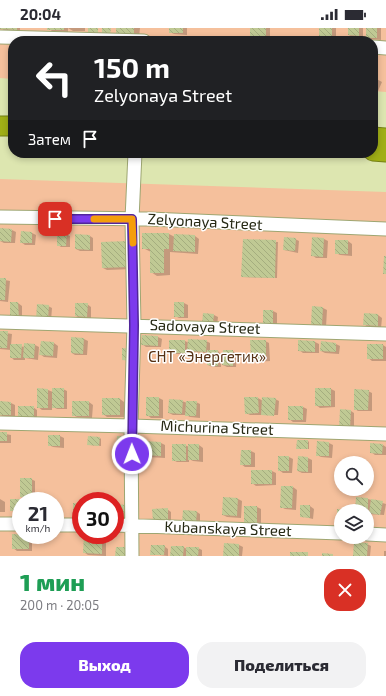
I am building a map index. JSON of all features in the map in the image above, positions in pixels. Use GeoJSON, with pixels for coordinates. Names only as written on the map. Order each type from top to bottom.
{"type":"FeatureCollection","features":[{"type":"Feature","properties":{"kind":"street"},"geometry":{"type":"LineString","coordinates":[[132,556],[131,426],[134,325],[132,219],[135,158]]}},
{"type":"Feature","properties":{"kind":"street","name":"Zelyonaya Street"},"geometry":{"type":"LineString","coordinates":[[0,217],[132,219],[386,229]]}},
{"type":"Feature","properties":{"kind":"street","name":"Sadovaya Street"},"geometry":{"type":"LineString","coordinates":[[0,322],[386,334]]}},
{"type":"Feature","properties":{"kind":"street","name":"Michurina Street"},"geometry":{"type":"LineString","coordinates":[[0,423],[386,434]]}},
{"type":"Feature","properties":{"kind":"street"},"geometry":{"type":"LineString","coordinates":[[0,524],[12,524]]}},
{"type":"Feature","properties":{"kind":"street","name":"Kubanskaya Street"},"geometry":{"type":"LineString","coordinates":[[124,526],[334,533]]}},
{"type":"Feature","properties":{"kind":"street"},"geometry":{"type":"LineString","coordinates":[[374,534],[386,535]]}},
{"type":"Feature","properties":{"kind":"green space"},"geometry":{"type":"Polygon","coordinates":[[[0,28],[386,28],[386,92],[378,91],[378,36],[8,36],[8,79],[0,78],[0,28]]]}},
{"type":"Feature","properties":{"kind":"green space","name":"СНТ «Энергетик»"},"geometry":{"type":"Polygon","coordinates":[[[0,179],[386,192],[386,556],[0,556],[0,179]]]}},
{"type":"Feature","properties":{"kind":"building"},"geometry":{"type":"Polygon","coordinates":[[[17,28],[17,30],[0,29],[17,28]]]}},
{"type":"Feature","properties":{"kind":"building"},"geometry":{"type":"Polygon","coordinates":[[[47,28],[64,28],[64,30],[47,30],[47,28]]]}},
{"type":"Feature","properties":{"kind":"building"},"geometry":{"type":"Polygon","coordinates":[[[88,28],[98,28],[98,33],[88,32],[88,28]]]}},
{"type":"Feature","properties":{"kind":"building"},"geometry":{"type":"Polygon","coordinates":[[[102,28],[111,28],[110,35],[102,34],[102,28]]]}},
{"type":"Feature","properties":{"kind":"building"},"geometry":{"type":"Polygon","coordinates":[[[116,28],[134,28],[134,34],[116,34],[116,28]]]}},
{"type":"Feature","properties":{"kind":"building"},"geometry":{"type":"Polygon","coordinates":[[[169,28],[183,28],[183,33],[169,33],[169,28]]]}},
{"type":"Feature","properties":{"kind":"building"},"geometry":{"type":"Polygon","coordinates":[[[250,28],[266,28],[266,36],[250,36],[250,28]]]}},
{"type":"Feature","properties":{"kind":"building"},"geometry":{"type":"Polygon","coordinates":[[[319,28],[332,28],[332,36],[319,36],[319,28]]]}},
{"type":"Feature","properties":{"kind":"building"},"geometry":{"type":"Polygon","coordinates":[[[348,28],[359,28],[359,36],[348,35],[348,28]]]}},
{"type":"Feature","properties":{"kind":"building"},"geometry":{"type":"Polygon","coordinates":[[[366,28],[377,28],[377,36],[366,36],[366,28]]]}},
{"type":"Feature","properties":{"kind":"building"},"geometry":{"type":"Polygon","coordinates":[[[0,228],[12,229],[11,242],[0,241],[0,228]]]}},
{"type":"Feature","properties":{"kind":"building"},"geometry":{"type":"Polygon","coordinates":[[[21,231],[32,232],[32,243],[20,243],[21,231]]]}},
{"type":"Feature","properties":{"kind":"building"},"geometry":{"type":"Polygon","coordinates":[[[57,233],[67,233],[66,246],[57,246],[57,233]]]}},
{"type":"Feature","properties":{"kind":"building"},"geometry":{"type":"Polygon","coordinates":[[[142,233],[169,233],[169,249],[164,249],[164,273],[150,273],[150,249],[142,249],[142,233]]]}},
{"type":"Feature","properties":{"kind":"building"},"geometry":{"type":"Polygon","coordinates":[[[75,234],[90,235],[90,250],[75,249],[75,234]]]}},
{"type":"Feature","properties":{"kind":"building"},"geometry":{"type":"Polygon","coordinates":[[[174,234],[195,235],[195,252],[173,251],[174,234]]]}},
{"type":"Feature","properties":{"kind":"building"},"geometry":{"type":"Polygon","coordinates":[[[284,237],[296,238],[295,251],[283,250],[284,237]]]}},
{"type":"Feature","properties":{"kind":"building"},"geometry":{"type":"Polygon","coordinates":[[[312,237],[324,238],[323,257],[311,256],[312,237]]]}},
{"type":"Feature","properties":{"kind":"building"},"geometry":{"type":"Polygon","coordinates":[[[243,239],[276,240],[275,278],[241,277],[243,239]]]}},
{"type":"Feature","properties":{"kind":"building"},"geometry":{"type":"Polygon","coordinates":[[[335,240],[348,240],[348,254],[335,254],[335,240]]]}},
{"type":"Feature","properties":{"kind":"building"},"geometry":{"type":"Polygon","coordinates":[[[128,241],[129,267],[102,268],[101,242],[128,241]]]}},
{"type":"Feature","properties":{"kind":"building"},"geometry":{"type":"Polygon","coordinates":[[[384,256],[386,256],[386,274],[383,274],[384,256]]]}},
{"type":"Feature","properties":{"kind":"building"},"geometry":{"type":"Polygon","coordinates":[[[0,278],[6,278],[5,300],[0,300],[0,278]]]}},
{"type":"Feature","properties":{"kind":"building"},"geometry":{"type":"Polygon","coordinates":[[[10,302],[18,302],[19,318],[10,318],[10,302]]]}},
{"type":"Feature","properties":{"kind":"building"},"geometry":{"type":"Polygon","coordinates":[[[174,302],[184,302],[184,317],[174,317],[174,302]]]}},
{"type":"Feature","properties":{"kind":"building"},"geometry":{"type":"Polygon","coordinates":[[[75,303],[88,303],[87,317],[75,316],[75,303]]]}},
{"type":"Feature","properties":{"kind":"building"},"geometry":{"type":"Polygon","coordinates":[[[37,304],[49,305],[48,320],[36,319],[37,304]]]}},
{"type":"Feature","properties":{"kind":"building"},"geometry":{"type":"Polygon","coordinates":[[[312,306],[323,307],[322,325],[311,324],[312,306]]]}},
{"type":"Feature","properties":{"kind":"building"},"geometry":{"type":"Polygon","coordinates":[[[263,310],[273,310],[273,325],[263,325],[263,310]]]}},
{"type":"Feature","properties":{"kind":"building"},"geometry":{"type":"Polygon","coordinates":[[[203,313],[214,314],[213,324],[202,324],[203,313]]]}},
{"type":"Feature","properties":{"kind":"building"},"geometry":{"type":"Polygon","coordinates":[[[364,313],[378,314],[378,326],[363,325],[364,313]]]}},
{"type":"Feature","properties":{"kind":"building"},"geometry":{"type":"Polygon","coordinates":[[[0,331],[8,331],[7,348],[0,348],[0,331]]]}},
{"type":"Feature","properties":{"kind":"building"},"geometry":{"type":"Polygon","coordinates":[[[142,335],[158,336],[158,346],[141,345],[142,335]]]}},
{"type":"Feature","properties":{"kind":"building"},"geometry":{"type":"Polygon","coordinates":[[[71,337],[84,338],[83,354],[71,353],[71,337]]]}},
{"type":"Feature","properties":{"kind":"building"},"geometry":{"type":"Polygon","coordinates":[[[188,339],[207,340],[206,352],[187,351],[188,339]]]}},
{"type":"Feature","properties":{"kind":"building"},"geometry":{"type":"Polygon","coordinates":[[[169,340],[185,340],[185,353],[169,353],[169,340]]]}},
{"type":"Feature","properties":{"kind":"building"},"geometry":{"type":"Polygon","coordinates":[[[250,340],[266,340],[266,360],[251,360],[250,340]]]}},
{"type":"Feature","properties":{"kind":"building"},"geometry":{"type":"Polygon","coordinates":[[[298,340],[315,341],[315,352],[298,351],[298,340]]]}},
{"type":"Feature","properties":{"kind":"building"},"geometry":{"type":"Polygon","coordinates":[[[41,341],[54,342],[53,356],[39,355],[41,341]]]}},
{"type":"Feature","properties":{"kind":"building"},"geometry":{"type":"Polygon","coordinates":[[[321,341],[336,343],[336,352],[320,351],[321,341]]]}},
{"type":"Feature","properties":{"kind":"building"},"geometry":{"type":"Polygon","coordinates":[[[24,343],[35,344],[34,358],[23,358],[24,343]]]}},
{"type":"Feature","properties":{"kind":"building"},"geometry":{"type":"Polygon","coordinates":[[[10,344],[22,344],[21,358],[10,358],[10,344]]]}},
{"type":"Feature","properties":{"kind":"building"},"geometry":{"type":"Polygon","coordinates":[[[367,344],[383,344],[383,359],[367,359],[367,344]]]}},
{"type":"Feature","properties":{"kind":"building"},"geometry":{"type":"Polygon","coordinates":[[[122,348],[132,349],[131,361],[122,360],[122,348]]]}},
{"type":"Feature","properties":{"kind":"building"},"geometry":{"type":"Polygon","coordinates":[[[207,350],[218,350],[218,366],[207,365],[207,350]]]}},
{"type":"Feature","properties":{"kind":"building"},"geometry":{"type":"Polygon","coordinates":[[[223,350],[233,350],[233,366],[222,365],[223,350]]]}},
{"type":"Feature","properties":{"kind":"building"},"geometry":{"type":"Polygon","coordinates":[[[37,388],[48,389],[48,408],[37,408],[37,388]]]}},
{"type":"Feature","properties":{"kind":"building"},"geometry":{"type":"Polygon","coordinates":[[[52,388],[64,388],[64,408],[52,408],[52,388]]]}},
{"type":"Feature","properties":{"kind":"building"},"geometry":{"type":"Polygon","coordinates":[[[315,388],[331,388],[331,406],[315,406],[315,388]]]}},
{"type":"Feature","properties":{"kind":"building"},"geometry":{"type":"Polygon","coordinates":[[[354,389],[369,390],[368,410],[354,410],[354,389]]]}},
{"type":"Feature","properties":{"kind":"building"},"geometry":{"type":"Polygon","coordinates":[[[146,397],[159,397],[159,416],[146,416],[146,397]]]}},
{"type":"Feature","properties":{"kind":"building"},"geometry":{"type":"Polygon","coordinates":[[[244,397],[258,397],[259,413],[245,414],[244,397]]]}},
{"type":"Feature","properties":{"kind":"building"},"geometry":{"type":"Polygon","coordinates":[[[262,397],[276,398],[274,416],[261,415],[262,397]]]}},
{"type":"Feature","properties":{"kind":"building"},"geometry":{"type":"Polygon","coordinates":[[[102,398],[120,398],[120,415],[102,415],[102,398]]]}},
{"type":"Feature","properties":{"kind":"building"},"geometry":{"type":"Polygon","coordinates":[[[169,399],[183,400],[182,414],[168,413],[169,399]]]}},
{"type":"Feature","properties":{"kind":"building"},"geometry":{"type":"Polygon","coordinates":[[[0,401],[11,402],[11,415],[0,415],[0,401]]]}},
{"type":"Feature","properties":{"kind":"building"},"geometry":{"type":"Polygon","coordinates":[[[72,401],[89,401],[89,416],[72,416],[72,401]]]}},
{"type":"Feature","properties":{"kind":"building"},"geometry":{"type":"Polygon","coordinates":[[[186,401],[197,401],[196,416],[185,416],[186,401]]]}},
{"type":"Feature","properties":{"kind":"building"},"geometry":{"type":"Polygon","coordinates":[[[18,406],[34,406],[34,417],[18,417],[18,406]]]}},
{"type":"Feature","properties":{"kind":"building"},"geometry":{"type":"Polygon","coordinates":[[[288,406],[303,406],[303,420],[288,420],[288,406]]]}},
{"type":"Feature","properties":{"kind":"building"},"geometry":{"type":"Polygon","coordinates":[[[340,409],[351,410],[350,429],[339,428],[340,409]]]}},
{"type":"Feature","properties":{"kind":"building"},"geometry":{"type":"Polygon","coordinates":[[[0,432],[7,432],[7,441],[0,441],[0,432]]]}},
{"type":"Feature","properties":{"kind":"building"},"geometry":{"type":"Polygon","coordinates":[[[48,435],[60,435],[60,446],[48,446],[48,435]]]}},
{"type":"Feature","properties":{"kind":"building"},"geometry":{"type":"Polygon","coordinates":[[[88,436],[100,437],[99,446],[87,445],[88,436]]]}},
{"type":"Feature","properties":{"kind":"building"},"geometry":{"type":"Polygon","coordinates":[[[117,436],[130,437],[129,452],[116,451],[117,436]]]}},
{"type":"Feature","properties":{"kind":"building"},"geometry":{"type":"Polygon","coordinates":[[[297,440],[308,440],[308,449],[296,449],[297,440]]]}},
{"type":"Feature","properties":{"kind":"building"},"geometry":{"type":"Polygon","coordinates":[[[144,441],[161,442],[161,456],[143,455],[144,441]]]}},
{"type":"Feature","properties":{"kind":"building"},"geometry":{"type":"Polygon","coordinates":[[[317,441],[329,442],[329,456],[316,456],[317,441]]]}},
{"type":"Feature","properties":{"kind":"building"},"geometry":{"type":"Polygon","coordinates":[[[370,443],[383,444],[382,454],[370,453],[370,443]]]}},
{"type":"Feature","properties":{"kind":"building"},"geometry":{"type":"Polygon","coordinates":[[[172,444],[186,444],[186,461],[172,461],[172,444]]]}},
{"type":"Feature","properties":{"kind":"building"},"geometry":{"type":"Polygon","coordinates":[[[188,444],[199,444],[199,460],[188,460],[188,444]]]}},
{"type":"Feature","properties":{"kind":"building"},"geometry":{"type":"Polygon","coordinates":[[[241,450],[251,450],[251,465],[240,465],[241,450]]]}},
{"type":"Feature","properties":{"kind":"building"},"geometry":{"type":"Polygon","coordinates":[[[278,456],[289,456],[289,471],[278,471],[278,456]]]}},
{"type":"Feature","properties":{"kind":"building"},"geometry":{"type":"Polygon","coordinates":[[[298,456],[308,457],[308,472],[297,471],[298,456]]]}},
{"type":"Feature","properties":{"kind":"building"},"geometry":{"type":"Polygon","coordinates":[[[251,470],[272,470],[272,484],[251,484],[251,470]]]}},
{"type":"Feature","properties":{"kind":"building"},"geometry":{"type":"Polygon","coordinates":[[[20,478],[32,478],[32,492],[20,492],[20,478]]]}},
{"type":"Feature","properties":{"kind":"building"},"geometry":{"type":"Polygon","coordinates":[[[281,486],[293,486],[292,508],[280,508],[281,486]]]}},
{"type":"Feature","properties":{"kind":"building"},"geometry":{"type":"Polygon","coordinates":[[[223,497],[238,498],[237,516],[222,515],[223,497]]]}},
{"type":"Feature","properties":{"kind":"building"},"geometry":{"type":"Polygon","coordinates":[[[356,497],[368,498],[368,504],[356,504],[356,497]]]}},
{"type":"Feature","properties":{"kind":"building"},"geometry":{"type":"Polygon","coordinates":[[[10,499],[12,499],[12,511],[10,511],[10,499]]]}},
{"type":"Feature","properties":{"kind":"building"},"geometry":{"type":"Polygon","coordinates":[[[371,499],[383,501],[380,515],[374,514],[374,504],[370,504],[371,499]]]}},
{"type":"Feature","properties":{"kind":"building"},"geometry":{"type":"Polygon","coordinates":[[[124,505],[126,505],[124,519],[124,505]]]}},
{"type":"Feature","properties":{"kind":"building"},"geometry":{"type":"Polygon","coordinates":[[[300,505],[310,505],[310,518],[300,517],[300,505]]]}},
{"type":"Feature","properties":{"kind":"building"},"geometry":{"type":"Polygon","coordinates":[[[244,506],[257,506],[257,525],[244,525],[244,506]]]}},
{"type":"Feature","properties":{"kind":"building"},"geometry":{"type":"Polygon","coordinates":[[[168,508],[168,521],[153,521],[152,509],[168,508]]]}},
{"type":"Feature","properties":{"kind":"building"},"geometry":{"type":"Polygon","coordinates":[[[183,510],[197,511],[196,523],[182,522],[183,510]]]}},
{"type":"Feature","properties":{"kind":"building"},"geometry":{"type":"Polygon","coordinates":[[[224,543],[239,544],[239,556],[223,556],[224,543]]]}},
{"type":"Feature","properties":{"kind":"building"},"geometry":{"type":"Polygon","coordinates":[[[12,544],[29,544],[29,549],[12,549],[12,544]]]}},
{"type":"Feature","properties":{"kind":"building"},"geometry":{"type":"Polygon","coordinates":[[[84,544],[102,544],[102,554],[83,553],[84,544]]]}},
{"type":"Feature","properties":{"kind":"building"},"geometry":{"type":"Polygon","coordinates":[[[354,544],[368,544],[367,556],[353,556],[354,544]]]}},
{"type":"Feature","properties":{"kind":"building"},"geometry":{"type":"Polygon","coordinates":[[[151,545],[165,545],[164,555],[150,555],[151,545]]]}},
{"type":"Feature","properties":{"kind":"building"},"geometry":{"type":"Polygon","coordinates":[[[171,546],[184,546],[183,556],[170,556],[171,546]]]}},
{"type":"Feature","properties":{"kind":"building"},"geometry":{"type":"Polygon","coordinates":[[[116,547],[127,547],[127,556],[115,556],[116,547]]]}},
{"type":"Feature","properties":{"kind":"building"},"geometry":{"type":"Polygon","coordinates":[[[186,547],[199,547],[198,556],[186,556],[186,547]]]}},
{"type":"Feature","properties":{"kind":"building"},"geometry":{"type":"Polygon","coordinates":[[[290,552],[308,552],[308,556],[290,556],[290,552]]]}},
{"type":"Feature","properties":{"kind":"building"},"geometry":{"type":"Polygon","coordinates":[[[322,553],[333,554],[333,556],[322,556],[322,553]]]}},
{"type":"Feature","properties":{"kind":"slow traffic"},"geometry":{"type":"LineString","coordinates":[[94,219],[132,219],[133,243]]}},
{"type":"Feature","properties":{"kind":"route"},"geometry":{"type":"LineString","coordinates":[[55,219],[132,219],[134,325],[131,426],[132,454]]}}]}
